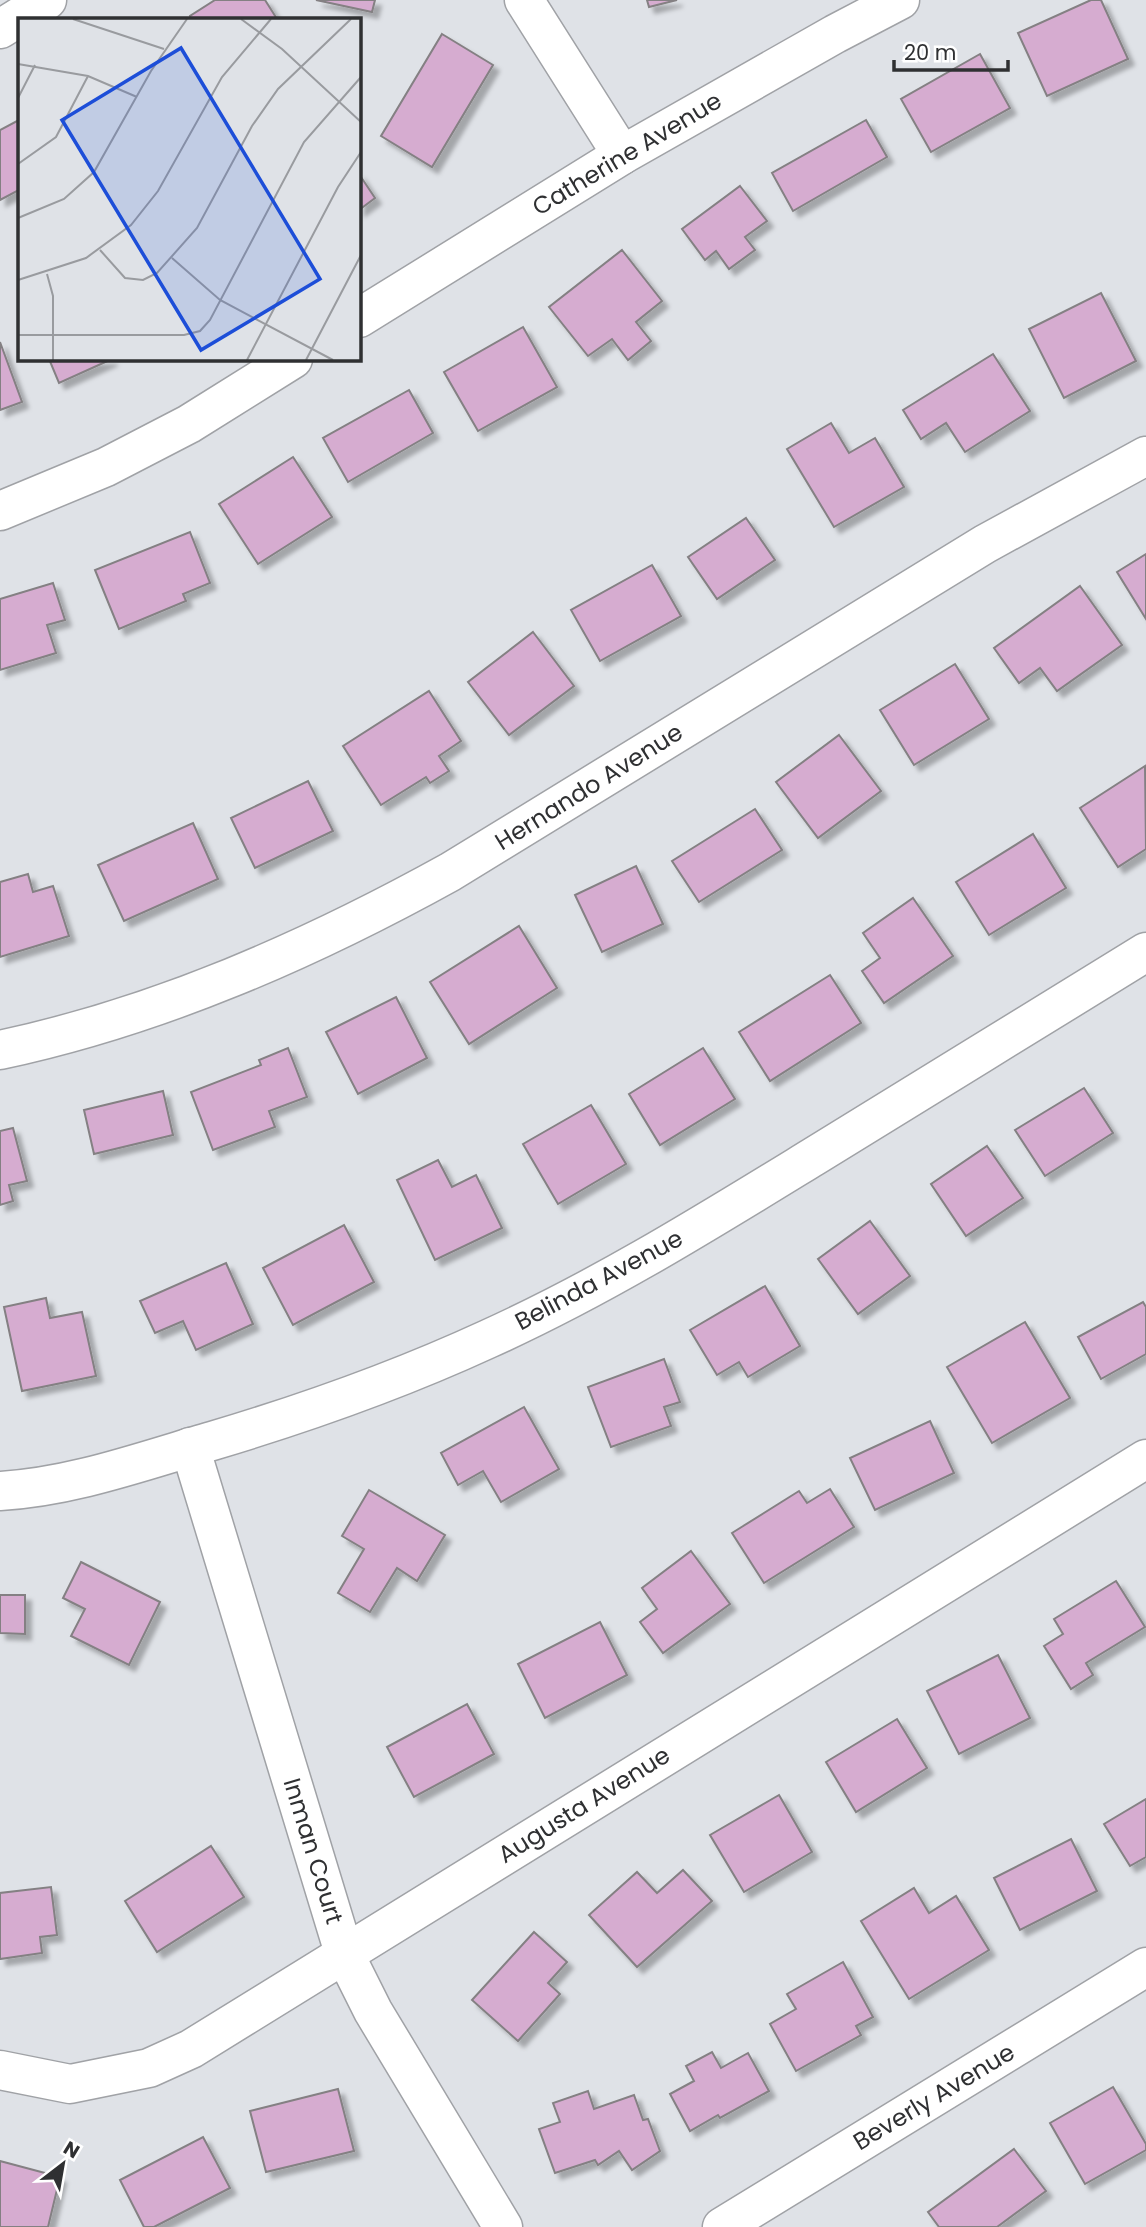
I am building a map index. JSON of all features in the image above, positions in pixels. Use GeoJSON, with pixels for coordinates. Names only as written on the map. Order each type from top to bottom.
{"type":"FeatureCollection","features":[{"type":"Feature","properties":{"kind":"street"},"geometry":{"type":"LineString","coordinates":[[0,29],[47,0]]}},
{"type":"Feature","properties":{"kind":"street"},"geometry":{"type":"LineString","coordinates":[[524,0],[622,155]]}},
{"type":"Feature","properties":{"kind":"street","name":"Catherine Avenue"},"geometry":{"type":"LineString","coordinates":[[360,317],[622,155],[900,0]]}},
{"type":"Feature","properties":{"kind":"street"},"geometry":{"type":"LineString","coordinates":[[0,511],[106,467],[189,424],[291,360]]}},
{"type":"Feature","properties":{"kind":"street","name":"Hernando Avenue"},"geometry":{"type":"LineString","coordinates":[[0,1050],[38,1042],[145,1010],[276,960],[377,912],[450,872],[985,544],[1146,456]]}},
{"type":"Feature","properties":{"kind":"street","name":"Belinda Avenue"},"geometry":{"type":"LineString","coordinates":[[0,1491],[21,1490],[91,1475],[292,1417],[489,1339],[584,1292],[709,1221],[1146,952]]}},
{"type":"Feature","properties":{"kind":"street","name":"Inman Court"},"geometry":{"type":"LineString","coordinates":[[190,1447],[344,1953],[373,2011],[503,2227]]}},
{"type":"Feature","properties":{"kind":"street","name":"Augusta Avenue"},"geometry":{"type":"LineString","coordinates":[[0,2070],[70,2084],[149,2068],[191,2049],[1146,1459]]}},
{"type":"Feature","properties":{"kind":"street","name":"Beverly Avenue"},"geometry":{"type":"LineString","coordinates":[[722,2227],[1146,1967]]}},
{"type":"Feature","properties":{"kind":"building"},"geometry":{"type":"Polygon","coordinates":[[[215,0],[265,0],[276,18],[191,18],[215,0]]]}},
{"type":"Feature","properties":{"kind":"building"},"geometry":{"type":"Polygon","coordinates":[[[316,0],[375,0],[372,12],[316,0]]]}},
{"type":"Feature","properties":{"kind":"building"},"geometry":{"type":"Polygon","coordinates":[[[647,0],[677,0],[649,7],[647,0]]]}},
{"type":"Feature","properties":{"kind":"building"},"geometry":{"type":"Polygon","coordinates":[[[1091,0],[1101,0],[1128,59],[1047,96],[1018,33],[1091,0]]]}},
{"type":"Feature","properties":{"kind":"building"},"geometry":{"type":"Polygon","coordinates":[[[442,34],[493,65],[432,167],[381,136],[442,34]]]}},
{"type":"Feature","properties":{"kind":"building"},"geometry":{"type":"Polygon","coordinates":[[[980,54],[1010,108],[931,152],[901,99],[980,54]]]}},
{"type":"Feature","properties":{"kind":"building"},"geometry":{"type":"Polygon","coordinates":[[[866,120],[887,157],[793,211],[772,173],[866,120]]]}},
{"type":"Feature","properties":{"kind":"building"},"geometry":{"type":"Polygon","coordinates":[[[18,121],[18,191],[0,200],[0,130],[18,121]]]}},
{"type":"Feature","properties":{"kind":"building"},"geometry":{"type":"Polygon","coordinates":[[[360,176],[375,198],[360,209],[360,176]]]}},
{"type":"Feature","properties":{"kind":"building"},"geometry":{"type":"Polygon","coordinates":[[[740,186],[767,221],[745,237],[755,250],[729,269],[716,251],[705,260],[682,229],[740,186]]]}},
{"type":"Feature","properties":{"kind":"building"},"geometry":{"type":"Polygon","coordinates":[[[622,250],[662,301],[636,322],[651,341],[628,360],[612,339],[588,356],[549,307],[622,250]]]}},
{"type":"Feature","properties":{"kind":"building"},"geometry":{"type":"Polygon","coordinates":[[[1101,293],[1136,361],[1064,398],[1029,329],[1101,293]]]}},
{"type":"Feature","properties":{"kind":"building"},"geometry":{"type":"Polygon","coordinates":[[[523,327],[557,387],[478,431],[444,372],[523,327]]]}},
{"type":"Feature","properties":{"kind":"building"},"geometry":{"type":"Polygon","coordinates":[[[0,342],[22,402],[0,410],[0,342]]]}},
{"type":"Feature","properties":{"kind":"building"},"geometry":{"type":"Polygon","coordinates":[[[993,354],[1030,411],[965,452],[946,423],[921,439],[903,410],[993,354]]]}},
{"type":"Feature","properties":{"kind":"building"},"geometry":{"type":"Polygon","coordinates":[[[49,360],[110,360],[59,383],[49,360]]]}},
{"type":"Feature","properties":{"kind":"building"},"geometry":{"type":"Polygon","coordinates":[[[409,390],[433,433],[348,482],[323,438],[409,390]]]}},
{"type":"Feature","properties":{"kind":"building"},"geometry":{"type":"Polygon","coordinates":[[[831,423],[849,453],[875,438],[904,487],[834,527],[787,449],[831,423]]]}},
{"type":"Feature","properties":{"kind":"building"},"geometry":{"type":"Polygon","coordinates":[[[293,457],[332,517],[258,564],[219,504],[293,457]]]}},
{"type":"Feature","properties":{"kind":"building"},"geometry":{"type":"Polygon","coordinates":[[[746,518],[775,560],[717,599],[688,557],[746,518]]]}},
{"type":"Feature","properties":{"kind":"building"},"geometry":{"type":"Polygon","coordinates":[[[190,532],[210,583],[183,594],[186,601],[119,629],[95,570],[190,532]]]}},
{"type":"Feature","properties":{"kind":"building"},"geometry":{"type":"Polygon","coordinates":[[[1146,554],[1146,619],[1117,572],[1146,554]]]}},
{"type":"Feature","properties":{"kind":"building"},"geometry":{"type":"Polygon","coordinates":[[[652,565],[681,616],[600,661],[571,610],[652,565]]]}},
{"type":"Feature","properties":{"kind":"building"},"geometry":{"type":"Polygon","coordinates":[[[53,583],[65,620],[47,625],[56,653],[0,670],[0,599],[53,583]]]}},
{"type":"Feature","properties":{"kind":"building"},"geometry":{"type":"Polygon","coordinates":[[[1080,586],[1122,645],[1057,691],[1040,668],[1019,683],[994,648],[1080,586]]]}},
{"type":"Feature","properties":{"kind":"building"},"geometry":{"type":"Polygon","coordinates":[[[533,632],[574,686],[509,735],[468,682],[533,632]]]}},
{"type":"Feature","properties":{"kind":"building"},"geometry":{"type":"Polygon","coordinates":[[[955,664],[989,719],[914,765],[880,710],[955,664]]]}},
{"type":"Feature","properties":{"kind":"building"},"geometry":{"type":"Polygon","coordinates":[[[429,691],[461,741],[439,756],[449,771],[430,783],[426,777],[381,805],[343,746],[429,691]]]}},
{"type":"Feature","properties":{"kind":"building"},"geometry":{"type":"Polygon","coordinates":[[[839,735],[881,791],[818,838],[776,782],[839,735]]]}},
{"type":"Feature","properties":{"kind":"building"},"geometry":{"type":"Polygon","coordinates":[[[1145,766],[1146,849],[1118,867],[1080,808],[1145,766]]]}},
{"type":"Feature","properties":{"kind":"building"},"geometry":{"type":"Polygon","coordinates":[[[308,781],[333,831],[255,868],[231,818],[308,781]]]}},
{"type":"Feature","properties":{"kind":"building"},"geometry":{"type":"Polygon","coordinates":[[[755,809],[782,850],[699,902],[672,861],[755,809]]]}},
{"type":"Feature","properties":{"kind":"building"},"geometry":{"type":"Polygon","coordinates":[[[193,823],[218,879],[124,921],[98,865],[193,823]]]}},
{"type":"Feature","properties":{"kind":"building"},"geometry":{"type":"Polygon","coordinates":[[[1033,834],[1066,888],[989,935],[956,882],[1033,834]]]}},
{"type":"Feature","properties":{"kind":"building"},"geometry":{"type":"Polygon","coordinates":[[[636,866],[663,924],[602,952],[575,895],[636,866]]]}},
{"type":"Feature","properties":{"kind":"building"},"geometry":{"type":"Polygon","coordinates":[[[28,874],[33,892],[53,886],[69,936],[0,957],[0,882],[28,874]]]}},
{"type":"Feature","properties":{"kind":"building"},"geometry":{"type":"Polygon","coordinates":[[[913,898],[953,956],[884,1003],[862,971],[880,958],[863,933],[913,898]]]}},
{"type":"Feature","properties":{"kind":"building"},"geometry":{"type":"Polygon","coordinates":[[[519,926],[557,988],[469,1044],[430,982],[519,926]]]}},
{"type":"Feature","properties":{"kind":"building"},"geometry":{"type":"Polygon","coordinates":[[[830,975],[861,1023],[770,1081],[739,1032],[830,975]]]}},
{"type":"Feature","properties":{"kind":"building"},"geometry":{"type":"Polygon","coordinates":[[[396,997],[427,1058],[358,1094],[326,1032],[396,997]]]}},
{"type":"Feature","properties":{"kind":"building"},"geometry":{"type":"Polygon","coordinates":[[[288,1048],[307,1097],[269,1111],[275,1127],[213,1150],[191,1092],[261,1065],[259,1060],[288,1048]]]}},
{"type":"Feature","properties":{"kind":"building"},"geometry":{"type":"Polygon","coordinates":[[[703,1048],[735,1099],[660,1145],[629,1094],[703,1048]]]}},
{"type":"Feature","properties":{"kind":"building"},"geometry":{"type":"Polygon","coordinates":[[[1084,1088],[1113,1133],[1045,1176],[1015,1130],[1084,1088]]]}},
{"type":"Feature","properties":{"kind":"building"},"geometry":{"type":"Polygon","coordinates":[[[163,1091],[173,1135],[94,1154],[84,1110],[163,1091]]]}},
{"type":"Feature","properties":{"kind":"building"},"geometry":{"type":"Polygon","coordinates":[[[591,1105],[626,1164],[558,1204],[523,1144],[591,1105]]]}},
{"type":"Feature","properties":{"kind":"building"},"geometry":{"type":"Polygon","coordinates":[[[13,1128],[27,1181],[9,1185],[13,1201],[0,1205],[0,1131],[13,1128]]]}},
{"type":"Feature","properties":{"kind":"building"},"geometry":{"type":"Polygon","coordinates":[[[987,1146],[1023,1198],[966,1236],[931,1184],[987,1146]]]}},
{"type":"Feature","properties":{"kind":"building"},"geometry":{"type":"Polygon","coordinates":[[[438,1160],[452,1187],[476,1175],[502,1228],[435,1260],[397,1180],[438,1160]]]}},
{"type":"Feature","properties":{"kind":"building"},"geometry":{"type":"Polygon","coordinates":[[[870,1221],[910,1276],[858,1314],[818,1259],[870,1221]]]}},
{"type":"Feature","properties":{"kind":"building"},"geometry":{"type":"Polygon","coordinates":[[[344,1225],[374,1282],[293,1325],[263,1268],[344,1225]]]}},
{"type":"Feature","properties":{"kind":"building"},"geometry":{"type":"Polygon","coordinates":[[[226,1263],[253,1324],[196,1350],[183,1321],[155,1333],[140,1301],[226,1263]]]}},
{"type":"Feature","properties":{"kind":"building"},"geometry":{"type":"Polygon","coordinates":[[[765,1286],[800,1346],[748,1377],[739,1362],[717,1375],[690,1330],[765,1286]]]}},
{"type":"Feature","properties":{"kind":"building"},"geometry":{"type":"Polygon","coordinates":[[[46,1298],[50,1318],[82,1312],[96,1376],[22,1391],[4,1307],[46,1298]]]}},
{"type":"Feature","properties":{"kind":"building"},"geometry":{"type":"Polygon","coordinates":[[[1143,1302],[1146,1307],[1146,1354],[1101,1379],[1078,1337],[1143,1302]]]}},
{"type":"Feature","properties":{"kind":"building"},"geometry":{"type":"Polygon","coordinates":[[[1025,1322],[1070,1398],[992,1443],[947,1367],[1025,1322]]]}},
{"type":"Feature","properties":{"kind":"building"},"geometry":{"type":"Polygon","coordinates":[[[664,1359],[680,1402],[664,1407],[671,1426],[611,1447],[588,1387],[664,1359]]]}},
{"type":"Feature","properties":{"kind":"building"},"geometry":{"type":"Polygon","coordinates":[[[524,1407],[559,1469],[501,1502],[483,1471],[458,1485],[441,1453],[524,1407]]]}},
{"type":"Feature","properties":{"kind":"building"},"geometry":{"type":"Polygon","coordinates":[[[930,1421],[954,1473],[875,1510],[850,1458],[930,1421]]]}},
{"type":"Feature","properties":{"kind":"building"},"geometry":{"type":"Polygon","coordinates":[[[830,1489],[854,1527],[764,1583],[732,1533],[799,1491],[807,1503],[830,1489]]]}},
{"type":"Feature","properties":{"kind":"building"},"geometry":{"type":"Polygon","coordinates":[[[369,1490],[445,1535],[417,1581],[397,1568],[370,1612],[338,1593],[364,1549],[342,1536],[369,1490]]]}},
{"type":"Feature","properties":{"kind":"building"},"geometry":{"type":"Polygon","coordinates":[[[691,1551],[730,1604],[663,1653],[640,1622],[657,1609],[642,1588],[691,1551]]]}},
{"type":"Feature","properties":{"kind":"building"},"geometry":{"type":"Polygon","coordinates":[[[81,1562],[160,1602],[129,1665],[71,1636],[85,1609],[63,1598],[81,1562]]]}},
{"type":"Feature","properties":{"kind":"building"},"geometry":{"type":"Polygon","coordinates":[[[1116,1581],[1145,1627],[1086,1663],[1093,1675],[1071,1689],[1044,1646],[1063,1634],[1054,1619],[1116,1581]]]}},
{"type":"Feature","properties":{"kind":"building"},"geometry":{"type":"Polygon","coordinates":[[[0,1595],[25,1595],[25,1634],[0,1633],[0,1595]]]}},
{"type":"Feature","properties":{"kind":"building"},"geometry":{"type":"Polygon","coordinates":[[[600,1622],[627,1675],[545,1718],[518,1664],[600,1622]]]}},
{"type":"Feature","properties":{"kind":"building"},"geometry":{"type":"Polygon","coordinates":[[[998,1655],[1030,1718],[959,1754],[927,1691],[998,1655]]]}},
{"type":"Feature","properties":{"kind":"building"},"geometry":{"type":"Polygon","coordinates":[[[467,1704],[494,1754],[414,1797],[387,1747],[467,1704]]]}},
{"type":"Feature","properties":{"kind":"building"},"geometry":{"type":"Polygon","coordinates":[[[897,1719],[927,1768],[856,1812],[826,1762],[897,1719]]]}},
{"type":"Feature","properties":{"kind":"building"},"geometry":{"type":"Polygon","coordinates":[[[779,1795],[812,1852],[744,1892],[710,1835],[779,1795]]]}},
{"type":"Feature","properties":{"kind":"building"},"geometry":{"type":"Polygon","coordinates":[[[1146,1799],[1146,1857],[1130,1866],[1104,1824],[1146,1799]]]}},
{"type":"Feature","properties":{"kind":"building"},"geometry":{"type":"Polygon","coordinates":[[[1071,1839],[1097,1891],[1020,1930],[994,1878],[1071,1839]]]}},
{"type":"Feature","properties":{"kind":"building"},"geometry":{"type":"Polygon","coordinates":[[[211,1846],[244,1897],[157,1952],[125,1901],[211,1846]]]}},
{"type":"Feature","properties":{"kind":"building"},"geometry":{"type":"Polygon","coordinates":[[[683,1870],[712,1901],[637,1967],[589,1915],[637,1872],[657,1893],[683,1870]]]}},
{"type":"Feature","properties":{"kind":"building"},"geometry":{"type":"Polygon","coordinates":[[[51,1887],[57,1935],[40,1937],[42,1953],[0,1959],[0,1893],[51,1887]]]}},
{"type":"Feature","properties":{"kind":"building"},"geometry":{"type":"Polygon","coordinates":[[[914,1888],[929,1913],[956,1896],[989,1950],[909,1999],[861,1921],[914,1888]]]}},
{"type":"Feature","properties":{"kind":"building"},"geometry":{"type":"Polygon","coordinates":[[[534,1932],[567,1962],[548,1983],[560,1994],[518,2041],[472,2000],[534,1932]]]}},
{"type":"Feature","properties":{"kind":"building"},"geometry":{"type":"Polygon","coordinates":[[[843,1962],[873,2017],[856,2026],[861,2035],[796,2071],[770,2024],[796,2009],[787,1994],[843,1962]]]}},
{"type":"Feature","properties":{"kind":"building"},"geometry":{"type":"Polygon","coordinates":[[[712,2052],[721,2068],[748,2053],[769,2091],[690,2131],[670,2094],[694,2081],[686,2066],[712,2052]]]}},
{"type":"Feature","properties":{"kind":"building"},"geometry":{"type":"Polygon","coordinates":[[[1113,2087],[1146,2144],[1146,2150],[1085,2184],[1050,2123],[1113,2087]]]}},
{"type":"Feature","properties":{"kind":"building"},"geometry":{"type":"Polygon","coordinates":[[[338,2089],[354,2151],[266,2172],[250,2111],[338,2089]]]}},
{"type":"Feature","properties":{"kind":"building"},"geometry":{"type":"Polygon","coordinates":[[[588,2091],[594,2109],[634,2095],[643,2120],[648,2119],[660,2151],[632,2170],[619,2151],[598,2165],[595,2160],[555,2173],[539,2129],[560,2122],[553,2103],[588,2091]]]}},
{"type":"Feature","properties":{"kind":"building"},"geometry":{"type":"Polygon","coordinates":[[[203,2137],[230,2188],[154,2227],[144,2227],[120,2180],[203,2137]]]}},
{"type":"Feature","properties":{"kind":"building"},"geometry":{"type":"Polygon","coordinates":[[[1014,2149],[1046,2191],[997,2227],[939,2227],[928,2212],[1014,2149]]]}},
{"type":"Feature","properties":{"kind":"building"},"geometry":{"type":"Polygon","coordinates":[[[0,2161],[60,2177],[48,2227],[0,2227],[0,2161]]]}}]}
